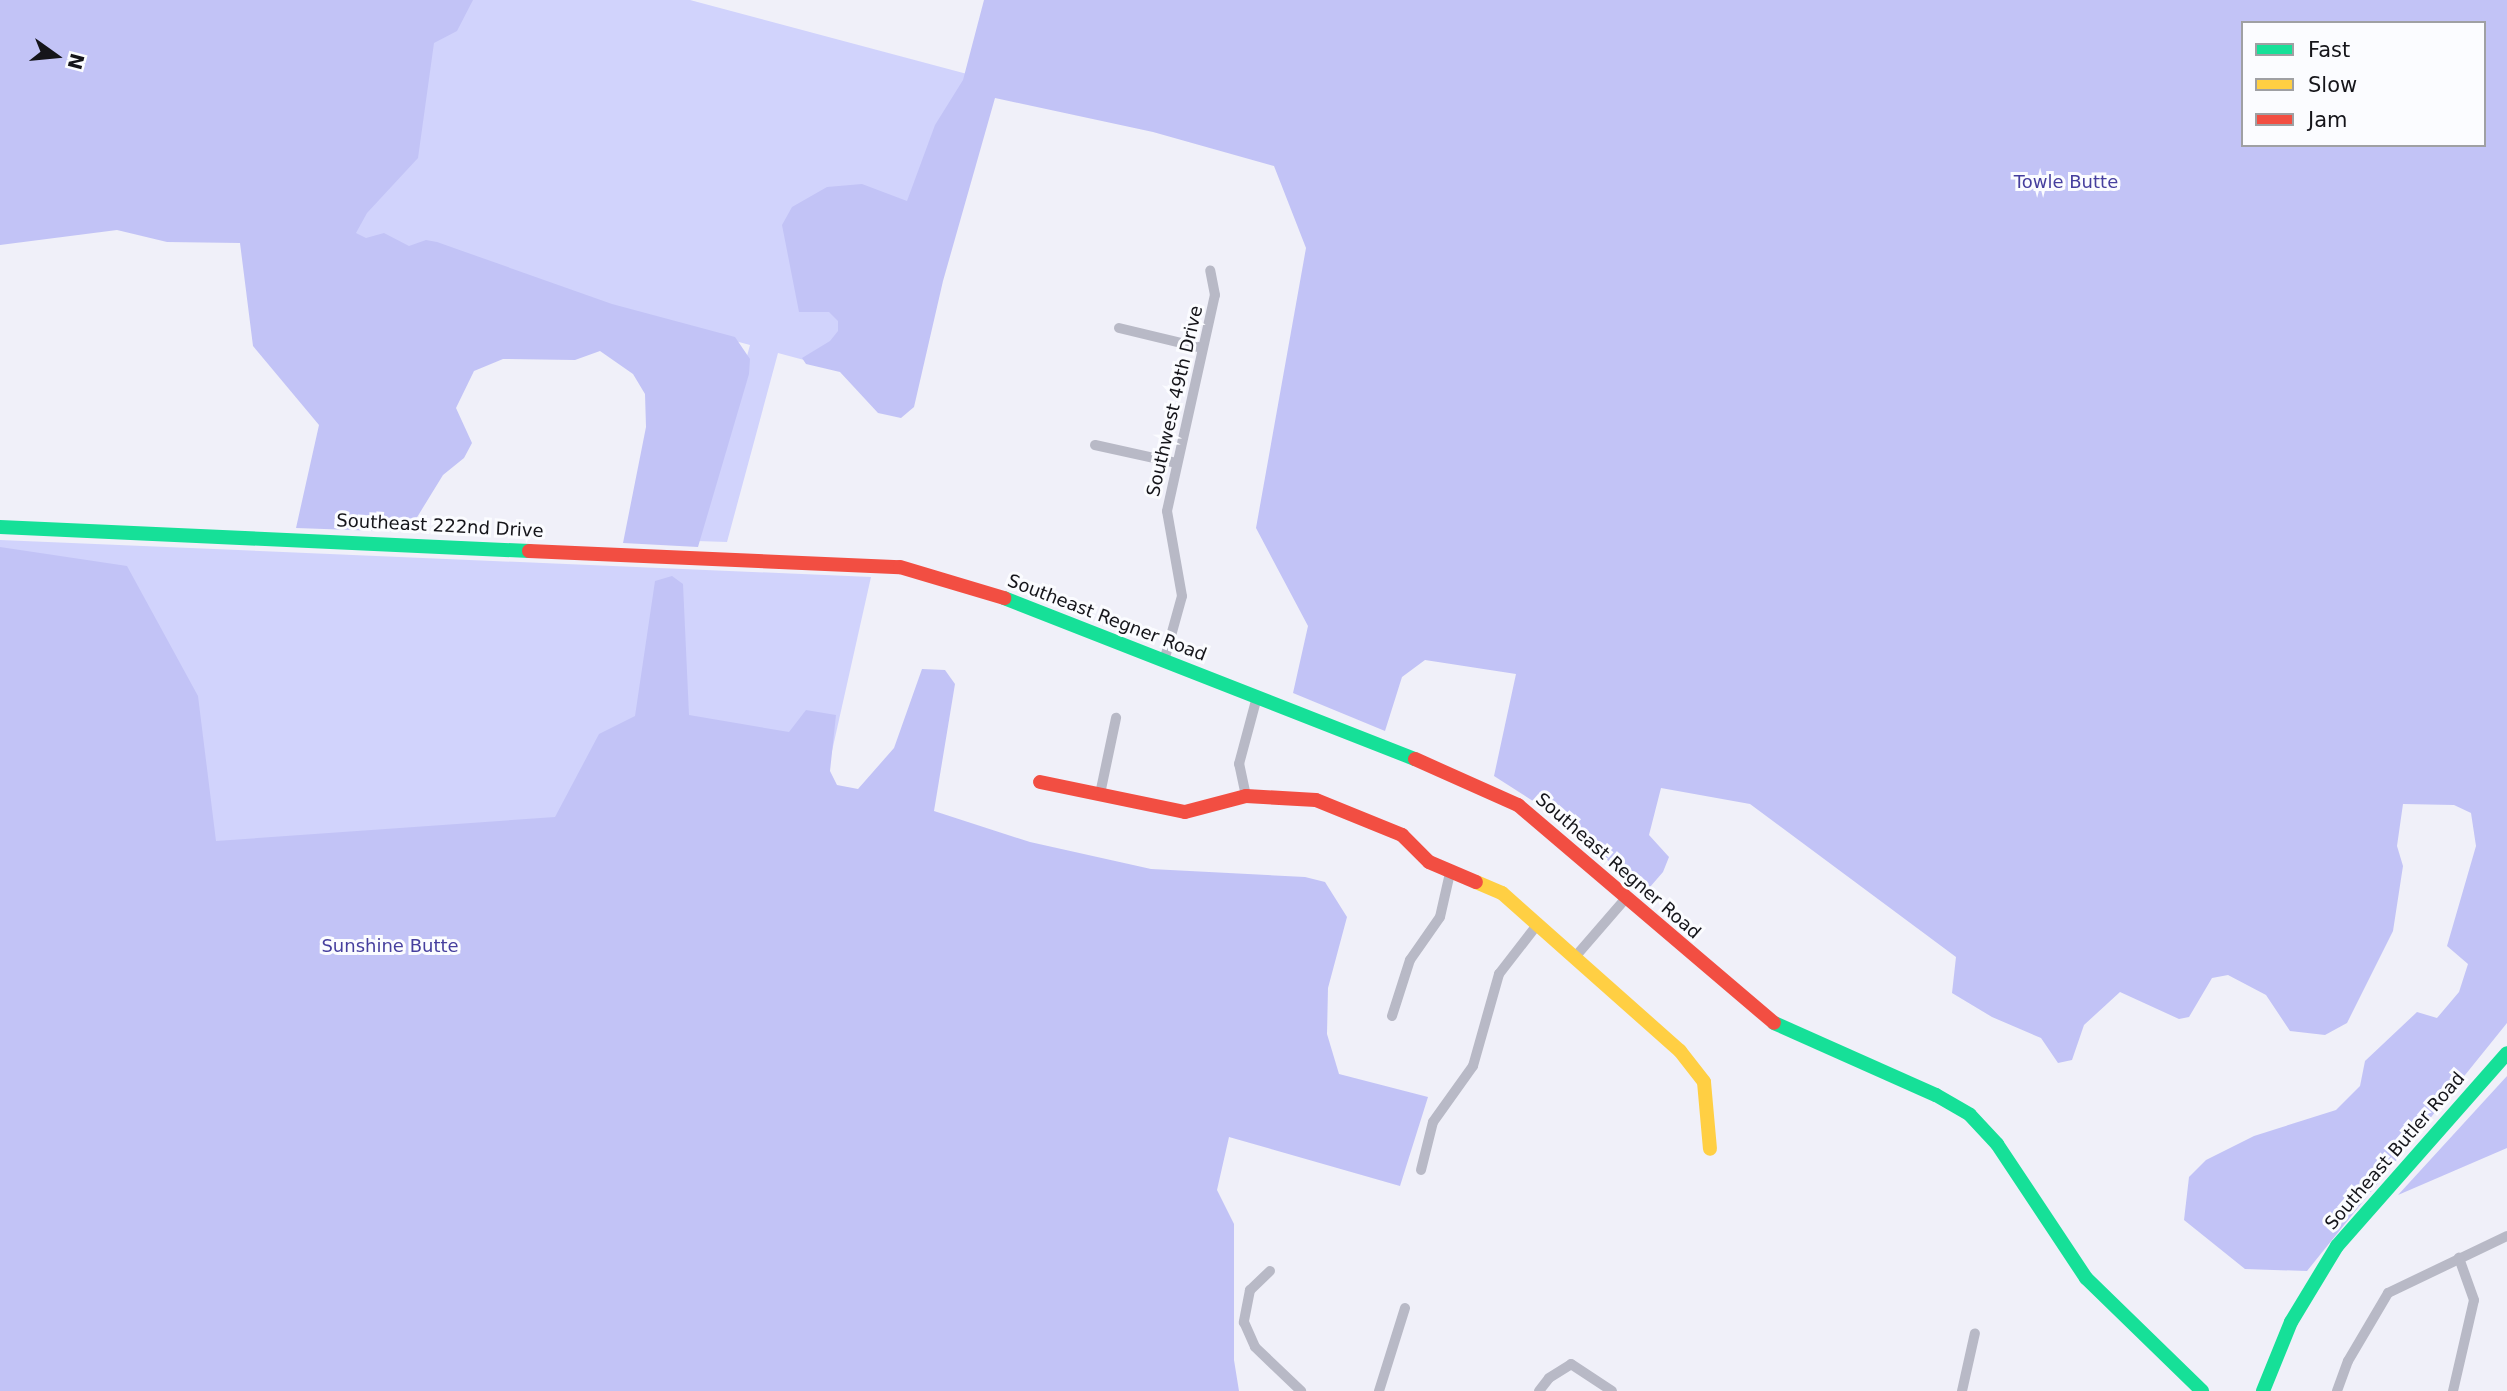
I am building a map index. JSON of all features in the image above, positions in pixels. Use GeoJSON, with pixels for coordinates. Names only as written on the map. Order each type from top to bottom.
{"type":"FeatureCollection","features":[{"type":"Feature","properties":{"kind":"main road","name":"Southeast 222nd Drive"},"geometry":{"type":"LineString","coordinates":[[0,527],[878,565]]}},
{"type":"Feature","properties":{"kind":"main road","name":"Southeast Regner Road"},"geometry":{"type":"LineString","coordinates":[[878,565],[977,588],[1503,796],[1539,820],[1776,1025],[1936,1095],[1970,1115],[1997,1144],[2086,1278],[2202,1391]]}},
{"type":"Feature","properties":{"kind":"main road"},"geometry":{"type":"LineString","coordinates":[[1040,782],[1185,812],[1246,796],[1284,795],[1316,800],[1384,825],[1450,873],[1502,893],[1680,1051],[1709,1082],[1710,1149]]}},
{"type":"Feature","properties":{"kind":"main road","name":"Southeast Butler Road"},"geometry":{"type":"LineString","coordinates":[[2263,1391],[2291,1322],[2337,1246],[2507,1053]]}},
{"type":"Feature","properties":{"kind":"street","name":"Southwest 49th Drive"},"geometry":{"type":"LineString","coordinates":[[1164,661],[1182,596],[1168,530],[1176,463],[1215,295],[1210,270]]}},
{"type":"Feature","properties":{"kind":"street"},"geometry":{"type":"LineString","coordinates":[[1119,328],[1202,348]]}},
{"type":"Feature","properties":{"kind":"street"},"geometry":{"type":"LineString","coordinates":[[1095,445],[1176,463]]}},
{"type":"Feature","properties":{"kind":"street"},"geometry":{"type":"LineString","coordinates":[[1246,796],[1239,764],[1258,697]]}},
{"type":"Feature","properties":{"kind":"street"},"geometry":{"type":"LineString","coordinates":[[1100,794],[1116,718]]}},
{"type":"Feature","properties":{"kind":"street"},"geometry":{"type":"LineString","coordinates":[[1392,1016],[1409,960],[1440,916],[1450,873]]}},
{"type":"Feature","properties":{"kind":"street"},"geometry":{"type":"LineString","coordinates":[[1575,957],[1627,897]]}},
{"type":"Feature","properties":{"kind":"street"},"geometry":{"type":"LineString","coordinates":[[1421,1170],[1433,1122],[1464,1085],[1473,1066],[1499,974],[1537,925]]}},
{"type":"Feature","properties":{"kind":"street"},"geometry":{"type":"LineString","coordinates":[[2337,1391],[2348,1361],[2388,1293],[2507,1236]]}},
{"type":"Feature","properties":{"kind":"street"},"geometry":{"type":"LineString","coordinates":[[2453,1391],[2474,1300],[2459,1258]]}},
{"type":"Feature","properties":{"kind":"street"},"geometry":{"type":"LineString","coordinates":[[1270,1271],[1250,1290],[1244,1322],[1255,1347],[1301,1391]]}},
{"type":"Feature","properties":{"kind":"street"},"geometry":{"type":"LineString","coordinates":[[1378,1391],[1405,1308]]}},
{"type":"Feature","properties":{"kind":"street"},"geometry":{"type":"LineString","coordinates":[[1962,1391],[1975,1333]]}},
{"type":"Feature","properties":{"kind":"street"},"geometry":{"type":"LineString","coordinates":[[1539,1391],[1549,1378],[1571,1364],[1612,1391]]}},
{"type":"Feature","properties":{"kind":"green space"},"geometry":{"type":"Polygon","coordinates":[[[0,0],[473,0],[457,31],[434,43],[418,158],[367,213],[356,233],[366,238],[384,233],[409,246],[426,240],[437,242],[612,304],[735,337],[750,359],[749,374],[698,547],[623,543],[646,427],[645,394],[633,374],[600,351],[575,360],[503,359],[474,371],[456,408],[472,443],[464,458],[443,475],[408,532],[296,528],[319,425],[253,346],[240,243],[167,242],[117,230],[0,245],[0,0]]]}},
{"type":"Feature","properties":{"kind":"green space"},"geometry":{"type":"Polygon","coordinates":[[[343,0],[690,0],[982,78],[912,389],[778,353],[727,542],[697,541],[750,345],[292,222],[343,0]]]}},
{"type":"Feature","properties":{"kind":"green space","name":"Towle Butte"},"geometry":{"type":"Polygon","coordinates":[[[984,0],[2507,0],[2507,1023],[2307,1271],[2245,1269],[2184,1220],[2189,1177],[2206,1160],[2254,1136],[2336,1110],[2360,1086],[2365,1061],[2417,1012],[2437,1018],[2459,992],[2468,964],[2447,946],[2476,846],[2471,813],[2454,805],[2403,804],[2397,846],[2403,866],[2393,931],[2347,1023],[2325,1035],[2290,1031],[2266,995],[2228,975],[2212,978],[2189,1017],[2179,1019],[2120,992],[2084,1025],[2072,1060],[2058,1063],[2041,1038],[1992,1017],[1952,993],[1956,957],[1750,804],[1661,788],[1649,835],[1669,857],[1663,872],[1650,887],[1638,886],[1553,814],[1494,776],[1516,674],[1425,660],[1402,677],[1385,731],[1293,693],[1308,626],[1256,528],[1306,248],[1274,166],[1153,132],[995,98],[943,281],[914,407],[901,418],[878,413],[840,372],[806,364],[802,358],[830,341],[838,331],[838,321],[829,312],[799,312],[782,225],[792,207],[827,187],[862,184],[907,201],[935,125],[963,80],[984,0]]]}},
{"type":"Feature","properties":{"kind":"green space","name":"Sunshine Butte"},"geometry":{"type":"Polygon","coordinates":[[[0,540],[871,577],[774,1010],[0,1391],[0,540]]]}},
{"type":"Feature","properties":{"kind":"green space","name":"Sunshine Butte"},"geometry":{"type":"Polygon","coordinates":[[[0,547],[127,566],[198,696],[216,841],[555,817],[599,734],[635,716],[655,581],[672,576],[683,584],[689,715],[789,732],[806,710],[836,715],[830,771],[837,785],[858,789],[894,748],[922,669],[945,670],[955,684],[934,811],[1030,842],[1151,869],[1305,877],[1325,882],[1347,917],[1328,988],[1327,1034],[1339,1074],[1428,1097],[1400,1186],[1229,1137],[1217,1190],[1234,1224],[1234,1360],[1239,1391],[0,1391],[0,547]]]}},
{"type":"Feature","properties":{"kind":"green space"},"geometry":{"type":"Polygon","coordinates":[[[2507,1076],[2507,1148],[2398,1195],[2507,1076]]]}},
{"type":"Feature","properties":{"kind":"traffic: fast"},"geometry":{"type":"LineString","coordinates":[[0,527],[529,551]]}},
{"type":"Feature","properties":{"kind":"traffic: fast"},"geometry":{"type":"LineString","coordinates":[[1004,598],[1415,759]]}},
{"type":"Feature","properties":{"kind":"traffic: fast"},"geometry":{"type":"LineString","coordinates":[[1774,1023],[1936,1095],[1970,1115],[1997,1144],[2086,1278],[2202,1391]]}},
{"type":"Feature","properties":{"kind":"traffic: fast"},"geometry":{"type":"LineString","coordinates":[[2263,1391],[2291,1322],[2337,1246],[2507,1053]]}},
{"type":"Feature","properties":{"kind":"traffic: slow"},"geometry":{"type":"LineString","coordinates":[[1476,882],[1502,893],[1680,1051],[1704,1082],[1710,1149]]}},
{"type":"Feature","properties":{"kind":"traffic: jam"},"geometry":{"type":"LineString","coordinates":[[529,551],[900,567],[1004,598]]}},
{"type":"Feature","properties":{"kind":"traffic: jam"},"geometry":{"type":"LineString","coordinates":[[1415,759],[1518,805],[1774,1023]]}},
{"type":"Feature","properties":{"kind":"traffic: jam"},"geometry":{"type":"LineString","coordinates":[[1040,782],[1185,812],[1246,796],[1316,800],[1402,835],[1429,862],[1476,882]]}}]}
